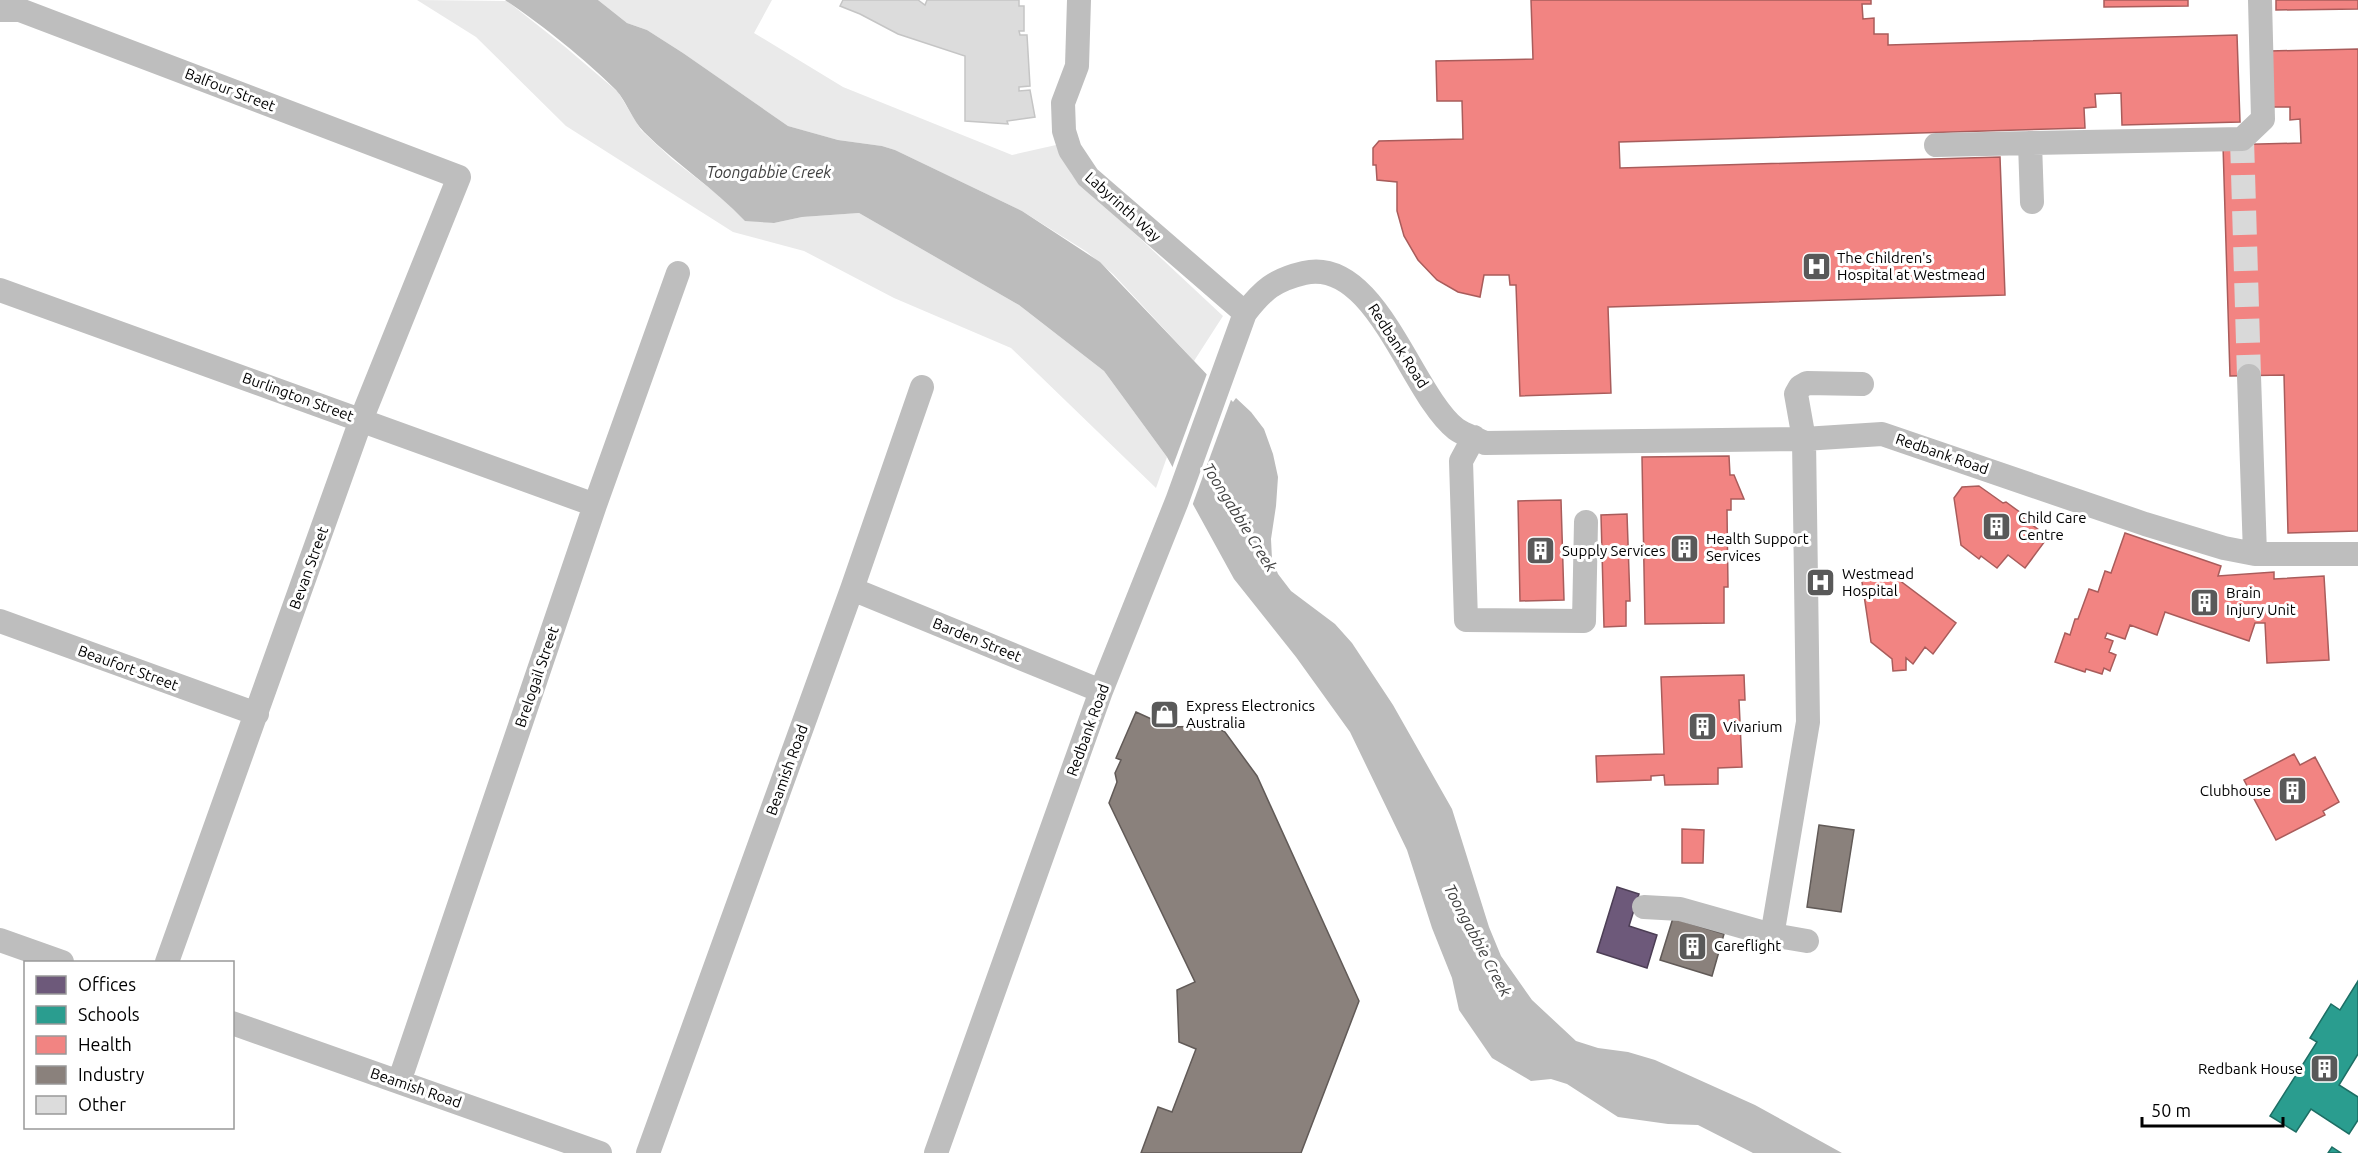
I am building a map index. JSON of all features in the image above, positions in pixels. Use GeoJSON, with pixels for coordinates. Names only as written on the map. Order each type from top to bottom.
{"type":"FeatureCollection","features":[{"type":"Feature","properties":{"kind":"street","name":"Labyrinth Way"},"geometry":{"type":"LineString","coordinates":[[1079,0],[1077,66],[1063,102],[1064,130],[1074,157],[1088,177],[1245,313]]}},
{"type":"Feature","properties":{"kind":"street"},"geometry":{"type":"LineString","coordinates":[[1936,146],[2242,139],[2263,119],[2260,0]]}},
{"type":"Feature","properties":{"kind":"street","name":"Balfour Street"},"geometry":{"type":"LineString","coordinates":[[0,10],[20,10],[459,177]]}},
{"type":"Feature","properties":{"kind":"street"},"geometry":{"type":"LineString","coordinates":[[2030,143],[2032,202]]}},
{"type":"Feature","properties":{"kind":"street","name":"Bevan Street"},"geometry":{"type":"LineString","coordinates":[[168,961],[361,420],[459,177]]}},
{"type":"Feature","properties":{"kind":"street","name":"Redbank Road"},"geometry":{"type":"LineString","coordinates":[[936,1153],[1101,691],[1177,501],[1245,313],[1264,290],[1291,276],[1312,271],[1337,275],[1364,295],[1386,325],[1434,402],[1456,429],[1485,443],[1804,439],[1882,434],[2079,512],[2255,554],[2358,554]]}},
{"type":"Feature","properties":{"kind":"street","name":"Brelogail Street"},"geometry":{"type":"LineString","coordinates":[[399,1082],[595,505],[678,273]]}},
{"type":"Feature","properties":{"kind":"street","name":"Burlington Street"},"geometry":{"type":"LineString","coordinates":[[0,290],[595,505]]}},
{"type":"Feature","properties":{"kind":"street"},"geometry":{"type":"LineString","coordinates":[[2250,376],[2255,554]]}},
{"type":"Feature","properties":{"kind":"street"},"geometry":{"type":"LineString","coordinates":[[1772,939],[1808,722],[1804,439],[1796,394],[1800,387],[1815,381],[1862,384]]}},
{"type":"Feature","properties":{"kind":"street","name":"Beamish Road"},"geometry":{"type":"LineString","coordinates":[[648,1153],[852,589],[922,387]]}},
{"type":"Feature","properties":{"kind":"street"},"geometry":{"type":"LineString","coordinates":[[1474,437],[1461,461],[1466,620],[1584,621],[1586,522]]}},
{"type":"Feature","properties":{"kind":"street","name":"Barden Street"},"geometry":{"type":"LineString","coordinates":[[852,589],[1101,691]]}},
{"type":"Feature","properties":{"kind":"street","name":"Beaufort Street"},"geometry":{"type":"LineString","coordinates":[[0,621],[256,714]]}},
{"type":"Feature","properties":{"kind":"street"},"geometry":{"type":"LineString","coordinates":[[1644,907],[1680,909],[1772,939],[1807,941]]}},
{"type":"Feature","properties":{"kind":"street"},"geometry":{"type":"LineString","coordinates":[[0,940],[57,961]]}},
{"type":"Feature","properties":{"kind":"street","name":"Beamish Road"},"geometry":{"type":"LineString","coordinates":[[234,1024],[600,1153]]}},
{"type":"Feature","properties":{"kind":"shaded area"},"geometry":{"type":"Polygon","coordinates":[[[417,0],[507,1],[618,92],[641,130],[672,159],[726,201],[745,220],[774,223],[802,217],[859,213],[1019,305],[1104,371],[1167,457],[1156,488],[1011,348],[894,298],[804,251],[733,232],[566,126],[476,37],[417,0]]]}},
{"type":"Feature","properties":{"kind":"shaded area"},"geometry":{"type":"Polygon","coordinates":[[[598,0],[772,0],[754,33],[843,87],[1012,155],[1056,145],[1072,175],[1223,316],[1194,361],[1113,274],[1087,252],[1022,211],[895,150],[838,140],[788,126],[683,53],[647,30],[627,23],[598,0]]]}},
{"type":"Feature","properties":{"kind":"water","name":"Toongabbie Creek"},"geometry":{"type":"Polygon","coordinates":[[[505,0],[598,0],[627,23],[647,30],[683,53],[788,126],[838,140],[895,150],[1022,211],[1100,262],[1233,402],[1236,398],[1264,429],[1278,477],[1271,539],[1272,559],[1278,574],[1291,591],[1335,624],[1352,643],[1393,705],[1452,809],[1489,927],[1501,956],[1532,1000],[1576,1041],[1655,1060],[1755,1105],[1842,1153],[1753,1153],[1698,1125],[1668,1124],[1618,1117],[1567,1084],[1551,1079],[1531,1081],[1492,1058],[1459,1010],[1452,978],[1432,928],[1407,850],[1350,732],[1296,657],[1234,579],[1167,457],[1104,371],[1019,305],[859,213],[802,217],[774,223],[745,221],[644,132],[620,95],[604,78],[562,42],[505,0]]]}},
{"type":"Feature","properties":{"kind":"pier"},"geometry":{"type":"Polygon","coordinates":[[[1208,371],[1232,397],[1192,506],[1171,471],[1208,371]]]}},
{"type":"Feature","properties":{"kind":"building: Offices"},"geometry":{"type":"Polygon","coordinates":[[[1617,887],[1639,894],[1629,926],[1657,935],[1647,968],[1597,952],[1617,887]]]}},
{"type":"Feature","properties":{"kind":"building: Schools","name":"Redbank House"},"geometry":{"type":"Polygon","coordinates":[[[2358,981],[2358,1054],[2339,1085],[2358,1097],[2358,1120],[2349,1134],[2311,1109],[2296,1132],[2270,1116],[2317,1042],[2310,1038],[2331,1004],[2340,1010],[2358,981]]]}},
{"type":"Feature","properties":{"kind":"building: Schools"},"geometry":{"type":"Polygon","coordinates":[[[2332,1147],[2341,1153],[2328,1153],[2332,1147]]]}},
{"type":"Feature","properties":{"kind":"building: Health"},"geometry":{"type":"Polygon","coordinates":[[[1531,0],[1871,0],[1871,4],[1862,4],[1863,19],[1874,18],[1874,34],[1888,34],[1888,45],[2237,35],[2240,122],[2122,125],[2121,93],[2095,94],[2096,107],[2084,108],[2085,128],[1619,142],[1620,168],[2000,157],[2005,295],[1608,307],[1611,393],[1520,396],[1516,285],[1510,285],[1509,275],[1484,275],[1480,297],[1458,292],[1437,280],[1418,260],[1404,236],[1397,211],[1397,182],[1377,180],[1376,165],[1373,165],[1373,148],[1379,141],[1463,139],[1462,101],[1437,101],[1436,61],[1533,59],[1531,0]]]}},
{"type":"Feature","properties":{"kind":"building: Health"},"geometry":{"type":"Polygon","coordinates":[[[2104,0],[2188,0],[2188,6],[2104,7],[2104,0]]]}},
{"type":"Feature","properties":{"kind":"building: Health"},"geometry":{"type":"Polygon","coordinates":[[[2276,0],[2358,0],[2358,9],[2276,10],[2276,0]]]}},
{"type":"Feature","properties":{"kind":"building: Health"},"geometry":{"type":"Polygon","coordinates":[[[2358,49],[2358,531],[2288,533],[2284,375],[2230,376],[2223,145],[2301,143],[2300,119],[2290,120],[2290,107],[2272,107],[2270,51],[2358,49]]]}},
{"type":"Feature","properties":{"kind":"building: Health","name":"Health Support Services"},"geometry":{"type":"Polygon","coordinates":[[[1729,456],[1730,475],[1734,475],[1744,499],[1731,499],[1731,510],[1727,510],[1728,587],[1724,587],[1724,623],[1645,624],[1642,457],[1729,456]]]}},
{"type":"Feature","properties":{"kind":"building: Health","name":"Child Care Centre"},"geometry":{"type":"Polygon","coordinates":[[[1979,486],[2021,513],[2022,517],[2048,537],[2025,568],[2008,555],[1997,568],[1981,556],[1979,559],[1961,545],[1954,498],[1962,487],[1979,486]]]}},
{"type":"Feature","properties":{"kind":"building: Health","name":"Supply Services"},"geometry":{"type":"Polygon","coordinates":[[[1561,500],[1564,600],[1520,601],[1518,501],[1561,500]]]}},
{"type":"Feature","properties":{"kind":"building: Health"},"geometry":{"type":"Polygon","coordinates":[[[1627,514],[1630,601],[1626,601],[1626,626],[1604,627],[1601,515],[1627,514]]]}},
{"type":"Feature","properties":{"kind":"building: Health","name":"Brain Injury Unit"},"geometry":{"type":"Polygon","coordinates":[[[2125,533],[2221,566],[2218,576],[2274,572],[2274,579],[2324,576],[2329,660],[2267,663],[2265,623],[2255,623],[2249,641],[2165,612],[2157,635],[2130,625],[2125,639],[2107,633],[2105,638],[2113,641],[2109,652],[2116,655],[2110,671],[2104,668],[2102,674],[2086,669],[2085,672],[2055,662],[2065,633],[2070,635],[2089,589],[2098,592],[2105,571],[2111,573],[2125,533]]]}},
{"type":"Feature","properties":{"kind":"building: Health"},"geometry":{"type":"Polygon","coordinates":[[[1871,571],[1876,571],[1886,578],[1895,577],[1956,623],[1933,654],[1925,647],[1913,664],[1906,658],[1906,670],[1893,671],[1892,659],[1871,642],[1862,582],[1871,571]]]}},
{"type":"Feature","properties":{"kind":"building: Health","name":"Vivarium"},"geometry":{"type":"Polygon","coordinates":[[[1744,675],[1745,700],[1739,700],[1742,767],[1718,768],[1718,784],[1665,785],[1664,775],[1651,776],[1651,780],[1597,782],[1596,756],[1664,754],[1661,677],[1744,675]]]}},
{"type":"Feature","properties":{"kind":"building: Health","name":"Clubhouse"},"geometry":{"type":"Polygon","coordinates":[[[2294,754],[2300,765],[2315,757],[2339,802],[2323,811],[2325,815],[2276,840],[2244,780],[2294,754]]]}},
{"type":"Feature","properties":{"kind":"building: Health"},"geometry":{"type":"Polygon","coordinates":[[[1682,829],[1704,830],[1703,863],[1682,863],[1682,829]]]}},
{"type":"Feature","properties":{"kind":"building: Industry"},"geometry":{"type":"Polygon","coordinates":[[[1136,712],[1169,727],[1213,726],[1225,732],[1257,776],[1359,1001],[1301,1153],[1141,1153],[1158,1107],[1172,1112],[1196,1049],[1179,1042],[1177,990],[1195,982],[1109,803],[1117,782],[1115,773],[1121,760],[1116,758],[1136,712]]]}},
{"type":"Feature","properties":{"kind":"building: Industry"},"geometry":{"type":"Polygon","coordinates":[[[1819,825],[1854,830],[1841,912],[1807,907],[1819,825]]]}},
{"type":"Feature","properties":{"kind":"building: Industry","name":"Careflight"},"geometry":{"type":"Polygon","coordinates":[[[1673,918],[1724,934],[1712,976],[1660,960],[1673,918]]]}},
{"type":"Feature","properties":{"kind":"building: Other"},"geometry":{"type":"Polygon","coordinates":[[[843,0],[918,0],[925,5],[927,0],[1019,0],[1019,6],[1024,6],[1024,31],[1019,31],[1020,35],[1027,35],[1030,86],[1019,87],[1019,91],[1030,90],[1035,117],[1007,121],[1008,124],[965,121],[965,56],[898,34],[840,6],[843,0]]]}},
{"type":"Feature","properties":{"kind":"tunnel"},"geometry":{"type":"LineString","coordinates":[[2242,139],[2249,376]]}},
{"type":"Feature","properties":{"kind":"place","name":"The Children's Hospital at Westmead"},"geometry":{"type":"Point","coordinates":[1816,267]}},
{"type":"Feature","properties":{"kind":"place","name":"Child Care Centre"},"geometry":{"type":"Point","coordinates":[1997,527]}},
{"type":"Feature","properties":{"kind":"place","name":"Health Support Services"},"geometry":{"type":"Point","coordinates":[1685,548]}},
{"type":"Feature","properties":{"kind":"place","name":"Supply Services"},"geometry":{"type":"Point","coordinates":[1541,551]}},
{"type":"Feature","properties":{"kind":"place","name":"Westmead Hospital"},"geometry":{"type":"Point","coordinates":[1821,583]}},
{"type":"Feature","properties":{"kind":"place","name":"Brain Injury Unit"},"geometry":{"type":"Point","coordinates":[2205,602]}},
{"type":"Feature","properties":{"kind":"place","name":"Express Electronics Australia"},"geometry":{"type":"Point","coordinates":[1165,715]}},
{"type":"Feature","properties":{"kind":"place","name":"Vivarium"},"geometry":{"type":"Point","coordinates":[1702,727]}},
{"type":"Feature","properties":{"kind":"place","name":"Clubhouse"},"geometry":{"type":"Point","coordinates":[2292,791]}},
{"type":"Feature","properties":{"kind":"place","name":"Careflight"},"geometry":{"type":"Point","coordinates":[1693,946]}},
{"type":"Feature","properties":{"kind":"place","name":"Redbank House"},"geometry":{"type":"Point","coordinates":[2324,1069]}}]}
